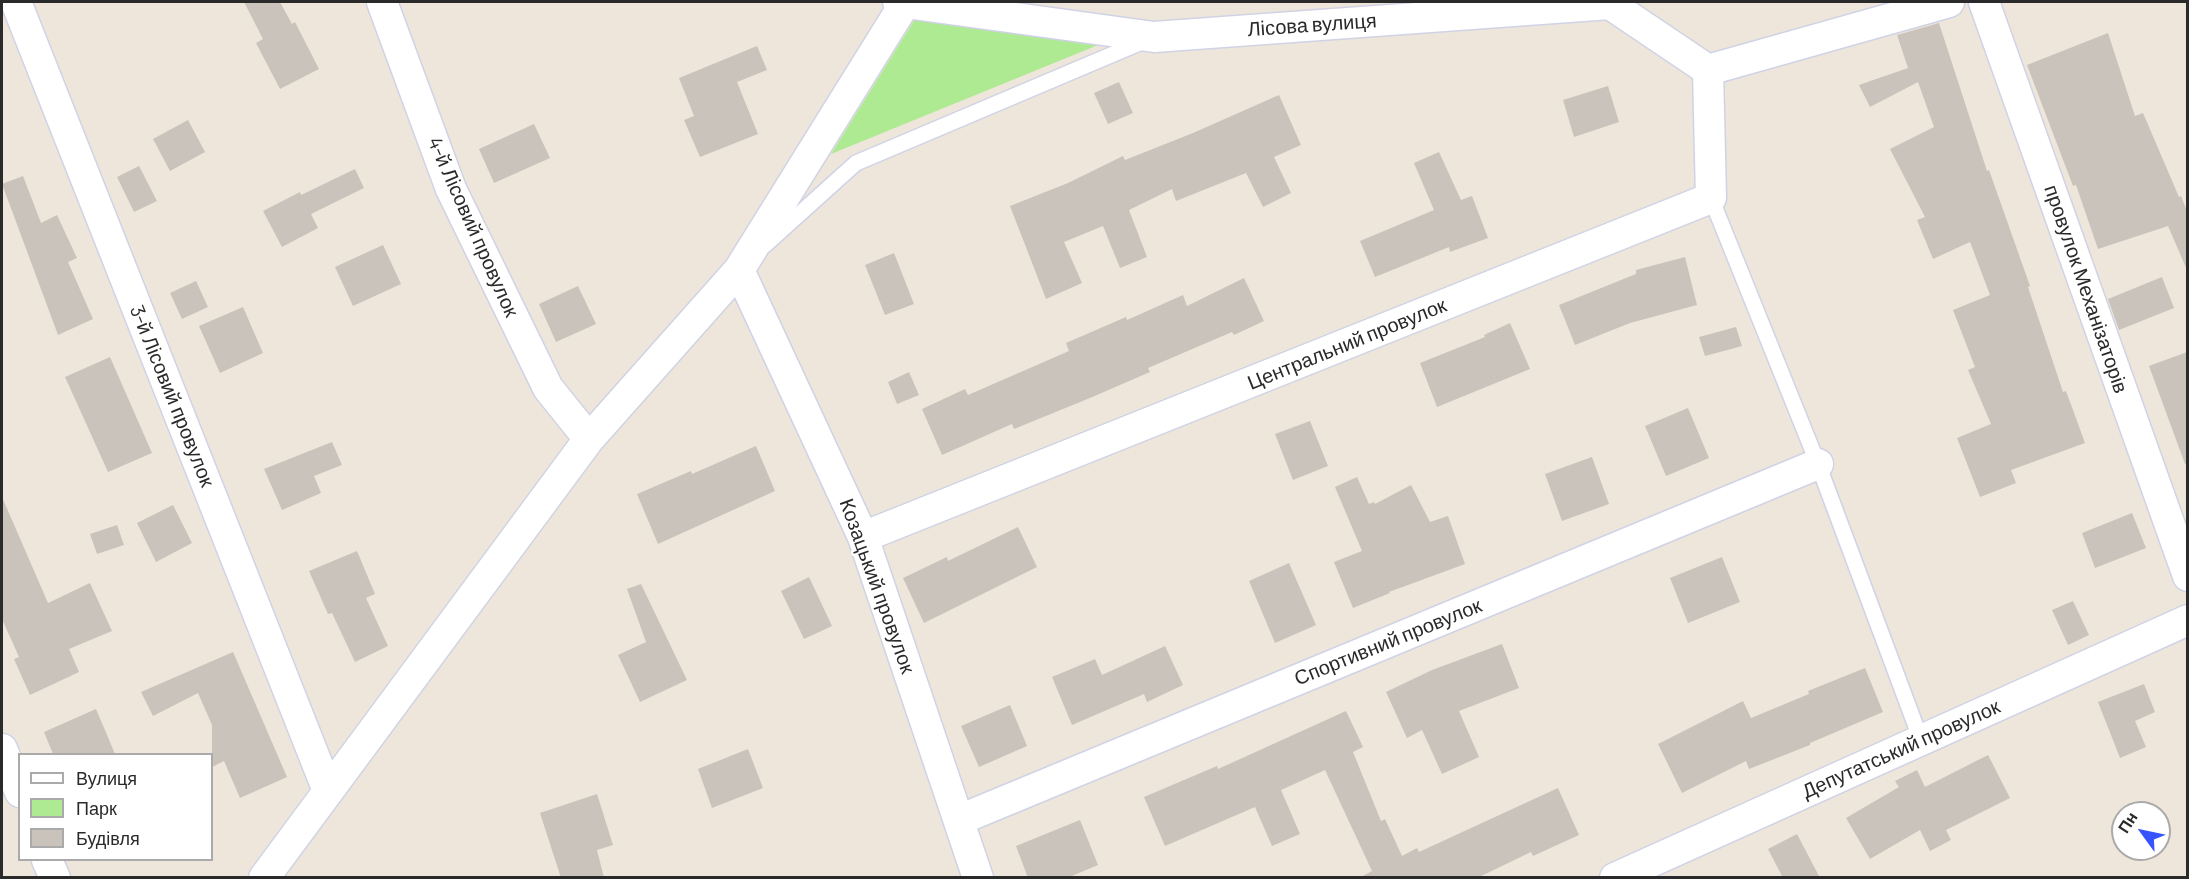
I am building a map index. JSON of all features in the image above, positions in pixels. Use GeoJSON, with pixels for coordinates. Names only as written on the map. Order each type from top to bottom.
{"type":"FeatureCollection","features":[{"type":"Feature","properties":{"kind":"street","name":"3-й Лісовий провулок"},"geometry":{"type":"LineString","coordinates":[[16,2],[328,791]]}},
{"type":"Feature","properties":{"kind":"street","name":"4-й Лісовий провулок"},"geometry":{"type":"LineString","coordinates":[[382,2],[451,189],[548,388],[589,440]]}},
{"type":"Feature","properties":{"kind":"street"},"geometry":{"type":"LineString","coordinates":[[264,878],[589,440],[739,270],[903,2]]}},
{"type":"Feature","properties":{"kind":"street","name":"Лісова вулиця"},"geometry":{"type":"LineString","coordinates":[[903,2],[1154,37],[1407,10],[1610,4],[1708,70]]}},
{"type":"Feature","properties":{"kind":"street"},"geometry":{"type":"LineString","coordinates":[[1711,198],[1708,70],[1949,2]]}},
{"type":"Feature","properties":{"kind":"street","name":"провулок Механізаторів"},"geometry":{"type":"LineString","coordinates":[[1984,2],[2187,576]]}},
{"type":"Feature","properties":{"kind":"street","name":"Центральний провулок"},"geometry":{"type":"LineString","coordinates":[[863,537],[1711,198]]}},
{"type":"Feature","properties":{"kind":"street","name":"Козацький провулок"},"geometry":{"type":"LineString","coordinates":[[739,270],[863,537],[978,878]]}},
{"type":"Feature","properties":{"kind":"street","name":"Спортивний провулок"},"geometry":{"type":"LineString","coordinates":[[958,819],[1818,464]]}},
{"type":"Feature","properties":{"kind":"street","name":"Депутатський провулок"},"geometry":{"type":"LineString","coordinates":[[1615,878],[2187,620]]}},
{"type":"Feature","properties":{"kind":"street"},"geometry":{"type":"LineString","coordinates":[[2,749],[18,787]]}},
{"type":"Feature","properties":{"kind":"street"},"geometry":{"type":"LineString","coordinates":[[47,861],[55,878]]}},
{"type":"Feature","properties":{"kind":"lane"},"geometry":{"type":"LineString","coordinates":[[739,270],[856,163],[1154,37]]}},
{"type":"Feature","properties":{"kind":"lane"},"geometry":{"type":"LineString","coordinates":[[1711,198],[1818,464],[1921,740]]}},
{"type":"Feature","properties":{"kind":"green space"},"geometry":{"type":"Polygon","coordinates":[[[915,19],[1103,43],[831,154],[915,19]]]}},
{"type":"Feature","properties":{"kind":"building"},"geometry":{"type":"Polygon","coordinates":[[[244,2],[280,2],[292,24],[295,22],[319,69],[280,89],[256,43],[263,39],[244,2]]]}},
{"type":"Feature","properties":{"kind":"building"},"geometry":{"type":"Polygon","coordinates":[[[1939,23],[1987,171],[1989,170],[2030,286],[2028,287],[2063,392],[2066,391],[2085,443],[2011,470],[2016,483],[1980,497],[1957,438],[1991,424],[1968,370],[1975,367],[1953,310],[1990,295],[1970,242],[1933,259],[1917,220],[1925,217],[1890,149],[1934,127],[1918,82],[1870,107],[1859,85],[1908,68],[1897,35],[1939,23]]]}},
{"type":"Feature","properties":{"kind":"building"},"geometry":{"type":"Polygon","coordinates":[[[2108,33],[2135,116],[2143,113],[2187,211],[2187,270],[2168,226],[2098,249],[2076,185],[2073,186],[2027,65],[2108,33]]]}},
{"type":"Feature","properties":{"kind":"building"},"geometry":{"type":"Polygon","coordinates":[[[757,46],[767,70],[737,82],[758,134],[700,157],[684,120],[694,116],[679,78],[757,46]]]}},
{"type":"Feature","properties":{"kind":"building"},"geometry":{"type":"Polygon","coordinates":[[[1119,82],[1133,113],[1108,124],[1094,93],[1119,82]]]}},
{"type":"Feature","properties":{"kind":"building"},"geometry":{"type":"Polygon","coordinates":[[[1608,86],[1619,122],[1574,137],[1563,100],[1608,86]]]}},
{"type":"Feature","properties":{"kind":"building"},"geometry":{"type":"Polygon","coordinates":[[[1279,95],[1301,145],[1274,157],[1291,193],[1263,207],[1246,173],[1176,201],[1172,189],[1129,210],[1147,257],[1120,268],[1103,226],[1064,242],[1082,283],[1046,299],[1010,206],[1068,183],[1123,156],[1125,160],[1279,95]]]}},
{"type":"Feature","properties":{"kind":"building"},"geometry":{"type":"Polygon","coordinates":[[[188,120],[205,152],[170,171],[153,139],[188,120]]]}},
{"type":"Feature","properties":{"kind":"building"},"geometry":{"type":"Polygon","coordinates":[[[534,124],[550,158],[494,183],[479,149],[534,124]]]}},
{"type":"Feature","properties":{"kind":"building"},"geometry":{"type":"Polygon","coordinates":[[[1439,152],[1461,200],[1472,196],[1488,238],[1450,252],[1449,247],[1375,277],[1360,241],[1434,210],[1414,163],[1439,152]]]}},
{"type":"Feature","properties":{"kind":"building"},"geometry":{"type":"Polygon","coordinates":[[[139,166],[157,201],[134,212],[117,177],[139,166]]]}},
{"type":"Feature","properties":{"kind":"building"},"geometry":{"type":"Polygon","coordinates":[[[355,169],[364,188],[311,214],[318,228],[282,247],[263,211],[300,192],[301,195],[355,169]]]}},
{"type":"Feature","properties":{"kind":"building"},"geometry":{"type":"Polygon","coordinates":[[[23,176],[41,223],[57,215],[77,258],[68,262],[93,319],[58,335],[2,184],[23,176]]]}},
{"type":"Feature","properties":{"kind":"building"},"geometry":{"type":"Polygon","coordinates":[[[383,245],[401,284],[353,306],[335,267],[383,245]]]}},
{"type":"Feature","properties":{"kind":"building"},"geometry":{"type":"Polygon","coordinates":[[[894,253],[914,304],[885,315],[865,265],[894,253]]]}},
{"type":"Feature","properties":{"kind":"building"},"geometry":{"type":"Polygon","coordinates":[[[1685,257],[1697,305],[1630,323],[1575,345],[1559,305],[1636,274],[1636,270],[1685,257]]]}},
{"type":"Feature","properties":{"kind":"building"},"geometry":{"type":"Polygon","coordinates":[[[2162,277],[2174,308],[2119,330],[2108,299],[2162,277]]]}},
{"type":"Feature","properties":{"kind":"building"},"geometry":{"type":"Polygon","coordinates":[[[1244,278],[1264,321],[1234,335],[1232,332],[1148,368],[1150,372],[1090,398],[1014,429],[1012,424],[942,455],[922,409],[965,389],[968,395],[1069,351],[1066,343],[1126,317],[1127,320],[1183,295],[1187,306],[1244,278]]]}},
{"type":"Feature","properties":{"kind":"building"},"geometry":{"type":"Polygon","coordinates":[[[196,281],[208,307],[182,319],[170,293],[196,281]]]}},
{"type":"Feature","properties":{"kind":"building"},"geometry":{"type":"Polygon","coordinates":[[[578,286],[596,324],[556,342],[539,304],[578,286]]]}},
{"type":"Feature","properties":{"kind":"building"},"geometry":{"type":"Polygon","coordinates":[[[243,307],[263,353],[220,373],[199,326],[243,307]]]}},
{"type":"Feature","properties":{"kind":"building"},"geometry":{"type":"Polygon","coordinates":[[[1510,323],[1530,369],[1437,407],[1420,363],[1485,337],[1484,335],[1510,323]]]}},
{"type":"Feature","properties":{"kind":"building"},"geometry":{"type":"Polygon","coordinates":[[[1736,327],[1742,346],[1705,356],[1699,337],[1736,327]]]}},
{"type":"Feature","properties":{"kind":"building"},"geometry":{"type":"Polygon","coordinates":[[[2187,352],[2187,464],[2185,464],[2149,366],[2187,352]]]}},
{"type":"Feature","properties":{"kind":"building"},"geometry":{"type":"Polygon","coordinates":[[[110,357],[152,453],[108,472],[65,377],[110,357]]]}},
{"type":"Feature","properties":{"kind":"building"},"geometry":{"type":"Polygon","coordinates":[[[909,372],[919,395],[897,404],[888,382],[909,372]]]}},
{"type":"Feature","properties":{"kind":"building"},"geometry":{"type":"Polygon","coordinates":[[[1688,408],[1709,458],[1666,476],[1645,426],[1688,408]]]}},
{"type":"Feature","properties":{"kind":"building"},"geometry":{"type":"Polygon","coordinates":[[[1310,421],[1328,466],[1293,480],[1275,434],[1310,421]]]}},
{"type":"Feature","properties":{"kind":"building"},"geometry":{"type":"Polygon","coordinates":[[[332,442],[342,465],[314,476],[321,493],[282,510],[264,469],[332,442]]]}},
{"type":"Feature","properties":{"kind":"building"},"geometry":{"type":"Polygon","coordinates":[[[756,446],[775,491],[658,544],[637,494],[691,471],[692,474],[756,446]]]}},
{"type":"Feature","properties":{"kind":"building"},"geometry":{"type":"Polygon","coordinates":[[[1592,457],[1609,504],[1562,521],[1545,474],[1592,457]]]}},
{"type":"Feature","properties":{"kind":"building"},"geometry":{"type":"Polygon","coordinates":[[[1357,477],[1369,504],[1374,502],[1375,504],[1411,485],[1430,522],[1448,516],[1465,564],[1353,608],[1334,562],[1362,551],[1335,487],[1357,477]]]}},
{"type":"Feature","properties":{"kind":"building"},"geometry":{"type":"Polygon","coordinates":[[[2,497],[48,603],[90,583],[112,631],[69,649],[79,672],[30,695],[14,659],[19,657],[2,619],[2,497]]]}},
{"type":"Feature","properties":{"kind":"building"},"geometry":{"type":"Polygon","coordinates":[[[173,505],[192,543],[156,562],[137,523],[173,505]]]}},
{"type":"Feature","properties":{"kind":"building"},"geometry":{"type":"Polygon","coordinates":[[[2132,513],[2146,548],[2095,568],[2082,533],[2132,513]]]}},
{"type":"Feature","properties":{"kind":"building"},"geometry":{"type":"Polygon","coordinates":[[[117,525],[124,545],[97,554],[90,534],[117,525]]]}},
{"type":"Feature","properties":{"kind":"building"},"geometry":{"type":"Polygon","coordinates":[[[1018,527],[1037,567],[924,623],[903,578],[947,557],[948,561],[1018,527]]]}},
{"type":"Feature","properties":{"kind":"building"},"geometry":{"type":"Polygon","coordinates":[[[357,551],[375,594],[366,598],[388,646],[355,662],[332,613],[328,614],[309,571],[357,551]]]}},
{"type":"Feature","properties":{"kind":"building"},"geometry":{"type":"Polygon","coordinates":[[[1722,557],[1740,602],[1688,623],[1670,578],[1722,557]]]}},
{"type":"Feature","properties":{"kind":"building"},"geometry":{"type":"Polygon","coordinates":[[[1289,563],[1316,625],[1275,643],[1249,581],[1289,563]]]}},
{"type":"Feature","properties":{"kind":"building"},"geometry":{"type":"Polygon","coordinates":[[[809,577],[832,626],[804,639],[781,591],[809,577]]]}},
{"type":"Feature","properties":{"kind":"building"},"geometry":{"type":"Polygon","coordinates":[[[641,584],[687,680],[640,702],[618,655],[646,642],[627,589],[641,584]]]}},
{"type":"Feature","properties":{"kind":"building"},"geometry":{"type":"Polygon","coordinates":[[[2073,601],[2089,635],[2068,645],[2052,610],[2073,601]]]}},
{"type":"Feature","properties":{"kind":"building"},"geometry":{"type":"Polygon","coordinates":[[[1502,644],[1519,688],[1459,711],[1479,757],[1442,774],[1422,730],[1407,738],[1386,692],[1432,670],[1502,644]]]}},
{"type":"Feature","properties":{"kind":"building"},"geometry":{"type":"Polygon","coordinates":[[[1165,646],[1183,685],[1147,702],[1144,694],[1072,725],[1052,677],[1095,659],[1102,675],[1165,646]]]}},
{"type":"Feature","properties":{"kind":"building"},"geometry":{"type":"Polygon","coordinates":[[[233,652],[287,777],[240,798],[224,761],[213,766],[212,725],[198,693],[153,716],[141,692],[233,652]]]}},
{"type":"Feature","properties":{"kind":"building"},"geometry":{"type":"Polygon","coordinates":[[[1865,668],[1883,712],[1749,769],[1746,761],[1682,793],[1658,744],[1743,701],[1751,718],[1809,694],[1808,691],[1865,668]]]}},
{"type":"Feature","properties":{"kind":"building"},"geometry":{"type":"Polygon","coordinates":[[[2144,684],[2155,712],[2135,721],[2146,747],[2120,758],[2098,702],[2144,684]]]}},
{"type":"Feature","properties":{"kind":"building"},"geometry":{"type":"Polygon","coordinates":[[[1010,705],[1027,746],[979,767],[961,726],[1010,705]]]}},
{"type":"Feature","properties":{"kind":"building"},"geometry":{"type":"Polygon","coordinates":[[[96,709],[115,753],[53,753],[44,732],[96,709]]]}},
{"type":"Feature","properties":{"kind":"building"},"geometry":{"type":"Polygon","coordinates":[[[1346,711],[1363,747],[1353,752],[1381,821],[1385,819],[1402,856],[1417,848],[1419,852],[1558,788],[1579,835],[1533,856],[1531,852],[1477,878],[1359,878],[1372,871],[1325,770],[1281,790],[1300,834],[1272,846],[1255,807],[1165,846],[1144,797],[1217,766],[1218,769],[1346,711]]]}},
{"type":"Feature","properties":{"kind":"building"},"geometry":{"type":"Polygon","coordinates":[[[748,749],[763,788],[712,808],[698,769],[748,749]]]}},
{"type":"Feature","properties":{"kind":"building"},"geometry":{"type":"Polygon","coordinates":[[[1988,755],[2010,798],[1946,830],[1951,840],[1930,851],[1920,830],[1870,859],[1846,818],[1899,787],[1895,781],[1917,770],[1925,787],[1988,755]]]}},
{"type":"Feature","properties":{"kind":"building"},"geometry":{"type":"Polygon","coordinates":[[[597,794],[613,845],[597,850],[604,878],[561,878],[540,813],[597,794]]]}},
{"type":"Feature","properties":{"kind":"building"},"geometry":{"type":"Polygon","coordinates":[[[1080,820],[1098,865],[1067,878],[1028,878],[1016,846],[1080,820]]]}},
{"type":"Feature","properties":{"kind":"building"},"geometry":{"type":"Polygon","coordinates":[[[1797,834],[1820,878],[1783,878],[1768,849],[1797,834]]]}}]}
